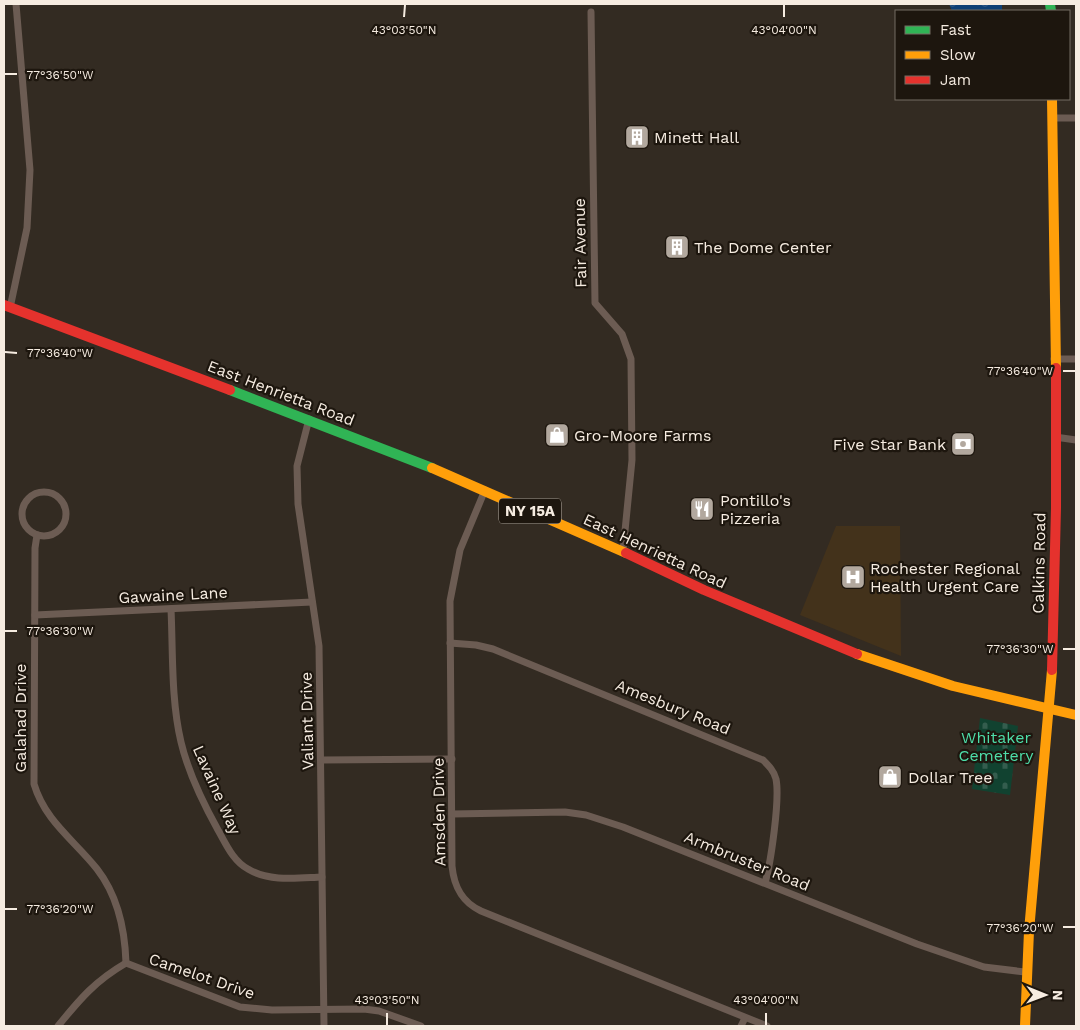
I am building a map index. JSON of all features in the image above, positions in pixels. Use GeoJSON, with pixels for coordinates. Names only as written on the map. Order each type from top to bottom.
{"type":"FeatureCollection","features":[{"type":"Feature","properties":{"kind":"main road","name":"Calkins Road"},"geometry":{"type":"LineString","coordinates":[[1025,1026],[1025,972],[1050,709],[1053,636],[1055,437],[1052,100]]}},
{"type":"Feature","properties":{"kind":"main road","name":"East Henrietta Road"},"geometry":{"type":"LineString","coordinates":[[7,307],[308,419],[485,490],[624,551],[762,616],[869,659],[953,686],[1076,715]]}},
{"type":"Feature","properties":{"kind":"street"},"geometry":{"type":"LineString","coordinates":[[7,307],[28,228],[30,170],[16,4]]}},
{"type":"Feature","properties":{"kind":"street","name":"Fair Avenue"},"geometry":{"type":"LineString","coordinates":[[591,12],[595,303],[622,334],[631,359],[632,460],[624,551]]}},
{"type":"Feature","properties":{"kind":"street"},"geometry":{"type":"LineString","coordinates":[[1052,118],[1076,118]]}},
{"type":"Feature","properties":{"kind":"street"},"geometry":{"type":"LineString","coordinates":[[1054,359],[1076,359]]}},
{"type":"Feature","properties":{"kind":"street","name":"Valiant Drive"},"geometry":{"type":"LineString","coordinates":[[308,419],[297,466],[298,504],[319,646],[324,1026]]}},
{"type":"Feature","properties":{"kind":"street"},"geometry":{"type":"LineString","coordinates":[[1055,437],[1076,440]]}},
{"type":"Feature","properties":{"kind":"street","name":"Amsden Drive"},"geometry":{"type":"LineString","coordinates":[[485,490],[455,566],[450,601],[452,866],[456,886],[465,900],[476,909],[767,1026]]}},
{"type":"Feature","properties":{"kind":"street"},"geometry":{"type":"LineString","coordinates":[[38,492],[52,493],[63,503],[66,518],[58,530],[44,536],[37,535],[26,526],[23,520],[23,506],[32,495],[38,492]]}},
{"type":"Feature","properties":{"kind":"street","name":"Galahad Drive"},"geometry":{"type":"LineString","coordinates":[[37,535],[35,548],[34,784],[49,816],[98,870],[107,886],[122,924],[126,963]]}},
{"type":"Feature","properties":{"kind":"street","name":"Gawaine Lane"},"geometry":{"type":"LineString","coordinates":[[35,615],[312,602]]}},
{"type":"Feature","properties":{"kind":"street","name":"Lavaine Way"},"geometry":{"type":"LineString","coordinates":[[171,609],[176,710],[181,743],[201,795],[227,846],[240,864],[260,875],[293,879],[322,877]]}},
{"type":"Feature","properties":{"kind":"street","name":"Amesbury Road"},"geometry":{"type":"LineString","coordinates":[[450,643],[476,645],[493,649],[763,760],[774,773],[777,786],[771,860],[766,883]]}},
{"type":"Feature","properties":{"kind":"street"},"geometry":{"type":"LineString","coordinates":[[322,760],[452,759]]}},
{"type":"Feature","properties":{"kind":"street","name":"Armbruster Road"},"geometry":{"type":"LineString","coordinates":[[452,814],[565,812],[586,816],[623,827],[866,924],[969,962],[1003,970],[1025,972]]}},
{"type":"Feature","properties":{"kind":"street","name":"Camelot Drive"},"geometry":{"type":"LineString","coordinates":[[58,1026],[89,988],[105,975],[126,963],[240,1007],[272,1010],[364,1009],[379,1011],[421,1026]]}},
{"type":"Feature","properties":{"kind":"street"},"geometry":{"type":"LineString","coordinates":[[741,1026],[745,1018]]}},
{"type":"Feature","properties":{"kind":"shaded area"},"geometry":{"type":"Polygon","coordinates":[[[836,526],[900,526],[901,656],[800,615],[836,526]]]}},
{"type":"Feature","properties":{"kind":"green space","name":"Whitaker Cemetery"},"geometry":{"type":"Polygon","coordinates":[[[980,718],[1018,726],[1010,795],[972,789],[980,718]]]}},
{"type":"Feature","properties":{"kind":"water"},"geometry":{"type":"Polygon","coordinates":[[[949,4],[1002,4],[1002,10],[952,10],[949,4]]]}},
{"type":"Feature","properties":{"kind":"traffic: fast"},"geometry":{"type":"LineString","coordinates":[[1050,4],[1051,10]]}},
{"type":"Feature","properties":{"kind":"traffic: fast"},"geometry":{"type":"LineString","coordinates":[[230,390],[432,468]]}},
{"type":"Feature","properties":{"kind":"traffic: slow"},"geometry":{"type":"LineString","coordinates":[[1052,100],[1056,368]]}},
{"type":"Feature","properties":{"kind":"traffic: slow"},"geometry":{"type":"LineString","coordinates":[[432,468],[626,553]]}},
{"type":"Feature","properties":{"kind":"traffic: slow"},"geometry":{"type":"LineString","coordinates":[[857,654],[953,686],[1076,715]]}},
{"type":"Feature","properties":{"kind":"traffic: slow"},"geometry":{"type":"LineString","coordinates":[[1025,1026],[1029,931],[1052,670]]}},
{"type":"Feature","properties":{"kind":"traffic: jam"},"geometry":{"type":"LineString","coordinates":[[4,305],[230,390]]}},
{"type":"Feature","properties":{"kind":"traffic: jam"},"geometry":{"type":"LineString","coordinates":[[1052,670],[1056,508],[1056,368]]}},
{"type":"Feature","properties":{"kind":"traffic: jam"},"geometry":{"type":"LineString","coordinates":[[626,553],[704,590],[857,654]]}},
{"type":"Feature","properties":{"kind":"place","name":"Minett Hall"},"geometry":{"type":"Point","coordinates":[637,137]}},
{"type":"Feature","properties":{"kind":"place","name":"The Dome Center"},"geometry":{"type":"Point","coordinates":[677,247]}},
{"type":"Feature","properties":{"kind":"place","name":"Gro-Moore Farms"},"geometry":{"type":"Point","coordinates":[557,435]}},
{"type":"Feature","properties":{"kind":"place","name":"Five Star Bank"},"geometry":{"type":"Point","coordinates":[963,444]}},
{"type":"Feature","properties":{"kind":"place","name":"Pontillo's Pizzeria"},"geometry":{"type":"Point","coordinates":[702,509]}},
{"type":"Feature","properties":{"kind":"place","name":"Rochester Regional Health Urgent Care"},"geometry":{"type":"Point","coordinates":[853,577]}},
{"type":"Feature","properties":{"kind":"place","name":"Dollar Tree"},"geometry":{"type":"Point","coordinates":[890,777]}}]}
